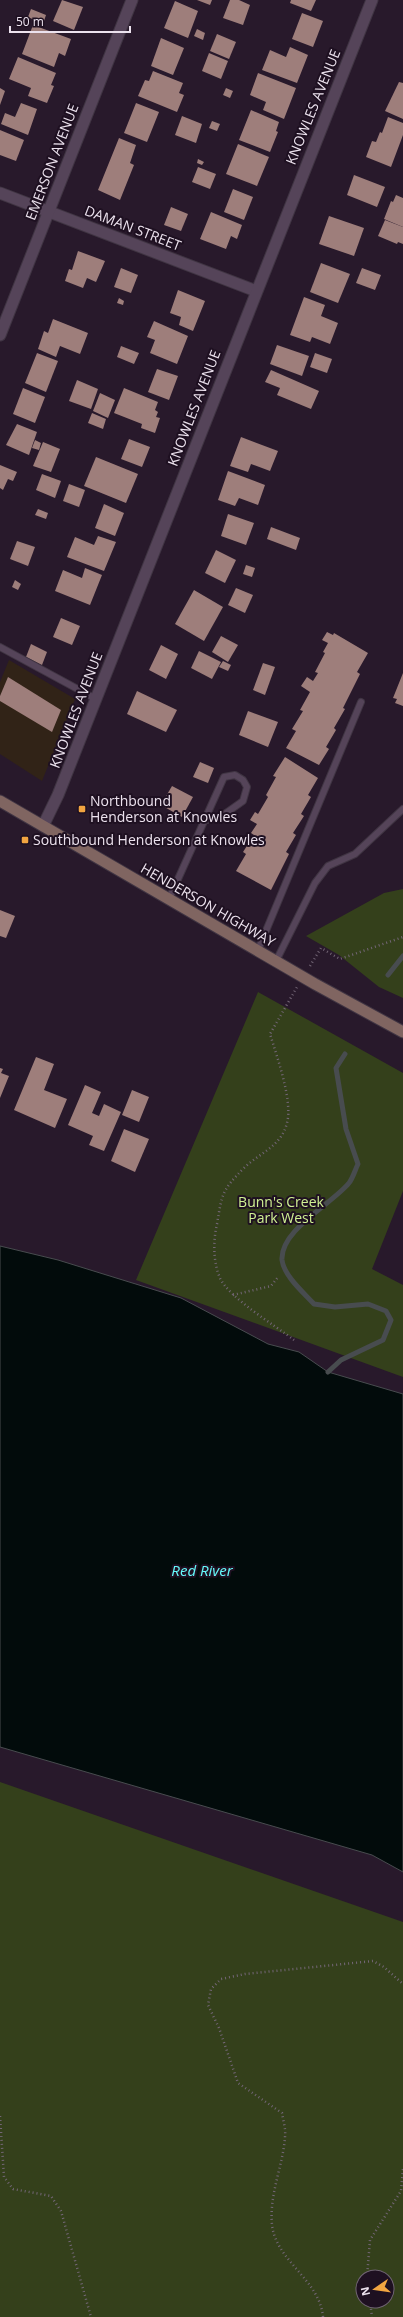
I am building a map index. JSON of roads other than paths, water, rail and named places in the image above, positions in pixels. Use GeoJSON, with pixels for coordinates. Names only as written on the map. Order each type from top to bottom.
{"type":"FeatureCollection","features":[{"type":"Feature","properties":{"kind":"main road","name":"HENDERSON HIGHWAY"},"geometry":{"type":"LineString","coordinates":[[0,801],[258,950],[276,962],[403,1032]]}},
{"type":"Feature","properties":{"kind":"street","name":"EMERSON AVENUE"},"geometry":{"type":"LineString","coordinates":[[0,335],[132,0]]}},
{"type":"Feature","properties":{"kind":"street","name":"KNOWLES AVENUE"},"geometry":{"type":"LineString","coordinates":[[43,826],[58,795],[372,0]]}},
{"type":"Feature","properties":{"kind":"street","name":"DAMAN STREET"},"geometry":{"type":"LineString","coordinates":[[0,193],[256,291]]}},
{"type":"Feature","properties":{"kind":"lane"},"geometry":{"type":"LineString","coordinates":[[0,647],[96,699]]}},
{"type":"Feature","properties":{"kind":"lane"},"geometry":{"type":"LineString","coordinates":[[258,950],[361,702]]}},
{"type":"Feature","properties":{"kind":"lane"},"geometry":{"type":"LineString","coordinates":[[169,899],[207,820],[224,777],[235,775],[243,780],[247,787],[243,801],[219,818],[207,820]]}},
{"type":"Feature","properties":{"kind":"lane"},"geometry":{"type":"LineString","coordinates":[[276,962],[314,883],[328,866],[355,854],[403,809]]}},
{"type":"Feature","properties":{"kind":"water","name":"Red River"},"geometry":{"type":"Polygon","coordinates":[[[0,1246],[58,1260],[181,1298],[268,1344],[299,1352],[328,1372],[403,1394],[403,1872],[372,1855],[0,1747],[0,1246]]]}},
{"type":"Feature","properties":{"kind":"waterway"},"geometry":{"type":"LineString","coordinates":[[388,975],[403,956]]}},
{"type":"Feature","properties":{"kind":"waterway"},"geometry":{"type":"LineString","coordinates":[[328,1372],[341,1360],[383,1340],[391,1320],[386,1311],[368,1304],[335,1307],[314,1304],[290,1278],[286,1272],[282,1260],[284,1249],[289,1238],[308,1218],[349,1183],[358,1164],[346,1129],[336,1068],[345,1054]]}},
{"type":"Feature","properties":{"kind":"place","name":"Northbound Henderson at Knowles"},"geometry":{"type":"Point","coordinates":[82,809]}},
{"type":"Feature","properties":{"kind":"place","name":"Southbound Henderson at Knowles"},"geometry":{"type":"Point","coordinates":[25,840]}},
{"type":"Feature","properties":{"kind":"park label","name":"Bunn's Creek Park West"},"geometry":{"type":"Point","coordinates":[281,1210]}}]}
